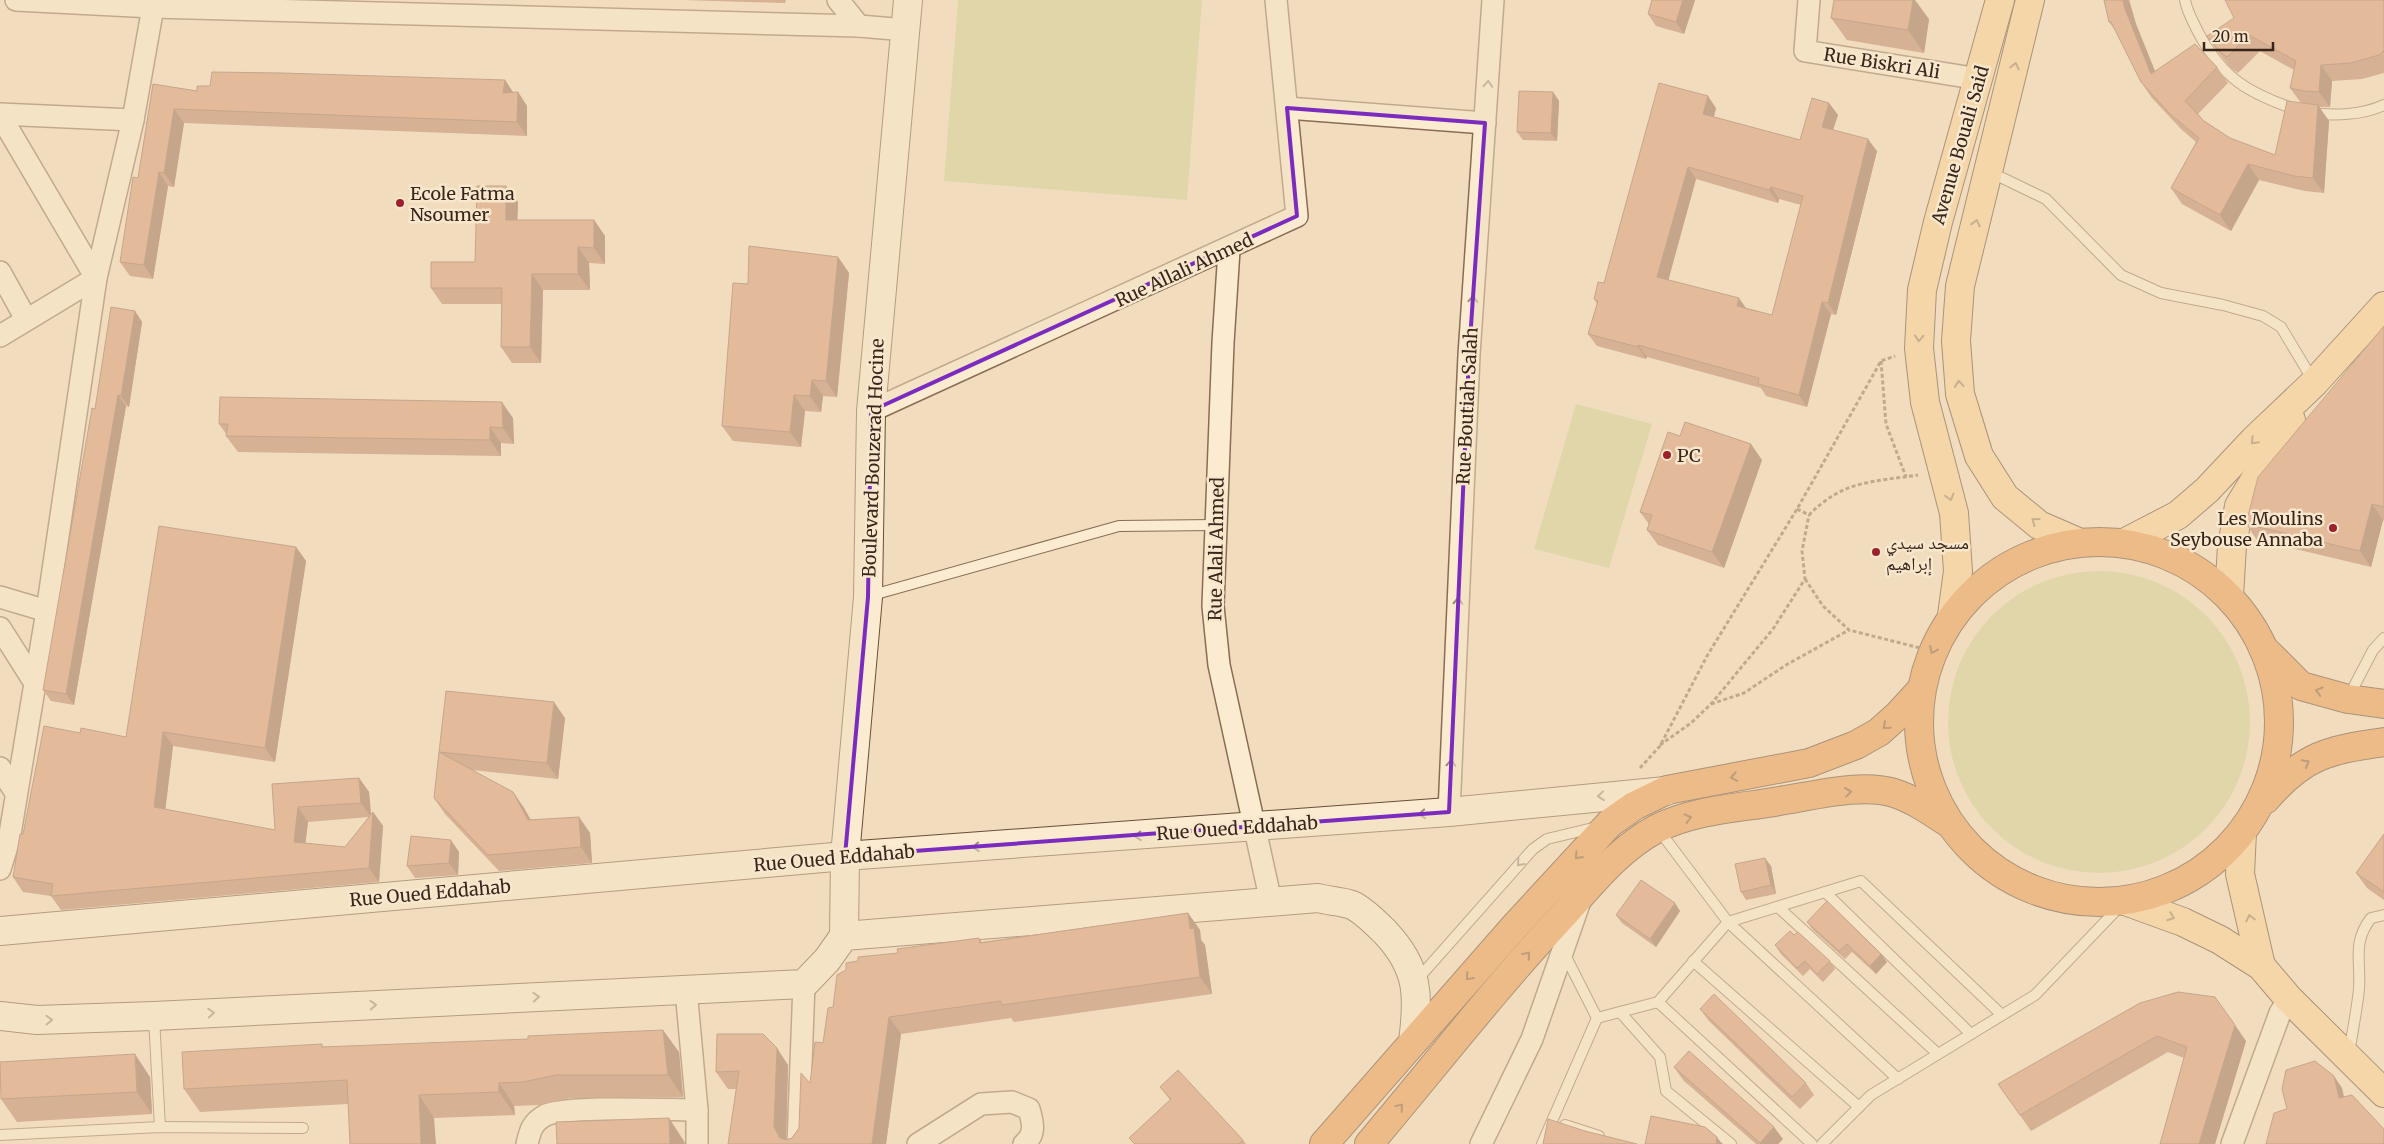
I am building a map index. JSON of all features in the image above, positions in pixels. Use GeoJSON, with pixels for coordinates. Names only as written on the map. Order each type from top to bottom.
{"type":"FeatureCollection","features":[{"type":"Feature","properties":{"kind":"highway"},"geometry":{"type":"LineString","coordinates":[[1947,823],[1927,782],[1918,737],[1920,691],[1932,651],[1952,615],[1987,580],[2030,555],[2078,542],[2124,543],[2181,561],[2229,596],[2250,622],[2265,650],[2279,703],[2277,757],[2258,808]]}},
{"type":"Feature","properties":{"kind":"highway"},"geometry":{"type":"LineString","coordinates":[[2265,650],[2301,686],[2348,699],[2384,704]]}},
{"type":"Feature","properties":{"kind":"highway"},"geometry":{"type":"LineString","coordinates":[[1324,1144],[1515,926],[1610,823],[1634,806],[1667,790],[1809,763],[1856,745],[1879,732],[1920,691]]}},
{"type":"Feature","properties":{"kind":"highway"},"geometry":{"type":"LineString","coordinates":[[1369,1144],[1531,950],[1582,894],[1626,849],[1658,829],[1697,816],[1817,795],[1875,788],[1894,793],[1918,803],[1947,823],[1981,860],[2024,887],[2074,901],[2125,901],[2169,888],[2209,865],[2242,832],[2258,808],[2282,780],[2304,762],[2344,748],[2384,742]]}},
{"type":"Feature","properties":{"kind":"main road","name":"Boulevard Bouzerad Hocine"},"geometry":{"type":"LineString","coordinates":[[844,936],[845,856],[868,597],[872,411],[908,0]]}},
{"type":"Feature","properties":{"kind":"main road","name":"Avenue Bouali Said"},"geometry":{"type":"LineString","coordinates":[[1952,615],[1958,571],[1954,513],[1925,402],[1919,348],[1922,290],[1938,222],[2000,0]]}},
{"type":"Feature","properties":{"kind":"main road"},"geometry":{"type":"LineString","coordinates":[[2030,0],[1960,286],[1956,341],[1960,394],[1978,456],[2005,497],[2039,525],[2078,542]]}},
{"type":"Feature","properties":{"kind":"main road"},"geometry":{"type":"LineString","coordinates":[[2124,543],[2178,515],[2208,490],[2254,440],[2314,383],[2384,306]]}},
{"type":"Feature","properties":{"kind":"main road"},"geometry":{"type":"LineString","coordinates":[[2229,596],[2232,546],[2239,506],[2314,383]]}},
{"type":"Feature","properties":{"kind":"main road","name":"Rue Oued Eddahab"},"geometry":{"type":"LineString","coordinates":[[0,931],[845,856],[1256,828],[1449,812],[1667,790]]}},
{"type":"Feature","properties":{"kind":"main road"},"geometry":{"type":"LineString","coordinates":[[2242,832],[2240,874],[2261,966]]}},
{"type":"Feature","properties":{"kind":"main road"},"geometry":{"type":"LineString","coordinates":[[0,1016],[37,1020],[154,1016],[804,984],[828,960],[844,936],[1318,898],[1352,906],[1378,925],[1402,950],[1415,982],[1417,1012],[1413,1042]]}},
{"type":"Feature","properties":{"kind":"main road"},"geometry":{"type":"LineString","coordinates":[[2125,901],[2183,922],[2220,940],[2261,966],[2288,999],[2383,1090]]}},
{"type":"Feature","properties":{"kind":"street"},"geometry":{"type":"LineString","coordinates":[[16,0],[119,3],[153,7],[385,7],[859,26],[906,30]]}},
{"type":"Feature","properties":{"kind":"street"},"geometry":{"type":"LineString","coordinates":[[838,0],[859,26]]}},
{"type":"Feature","properties":{"kind":"street","name":"Rue Allali Ahmed"},"geometry":{"type":"LineString","coordinates":[[872,411],[1229,250],[1297,216],[1276,0]]}},
{"type":"Feature","properties":{"kind":"street","name":"Rue Boutiah Salah"},"geometry":{"type":"LineString","coordinates":[[1449,812],[1469,355],[1493,0]]}},
{"type":"Feature","properties":{"kind":"street","name":"Rue Biskri Ali"},"geometry":{"type":"LineString","coordinates":[[1809,0],[1805,51],[1979,79]]}},
{"type":"Feature","properties":{"kind":"street"},"geometry":{"type":"LineString","coordinates":[[0,869],[4,839],[16,793],[47,611],[96,278],[133,120],[153,7]]}},
{"type":"Feature","properties":{"kind":"street"},"geometry":{"type":"LineString","coordinates":[[1287,108],[1485,123]]}},
{"type":"Feature","properties":{"kind":"street"},"geometry":{"type":"LineString","coordinates":[[0,115],[133,120]]}},
{"type":"Feature","properties":{"kind":"street"},"geometry":{"type":"LineString","coordinates":[[0,115],[96,278]]}},
{"type":"Feature","properties":{"kind":"street","name":"Rue Alali Ahmed"},"geometry":{"type":"LineString","coordinates":[[1229,250],[1222,343],[1213,606],[1219,665],[1271,902]]}},
{"type":"Feature","properties":{"kind":"street"},"geometry":{"type":"LineString","coordinates":[[0,272],[26,319]]}},
{"type":"Feature","properties":{"kind":"street"},"geometry":{"type":"LineString","coordinates":[[0,336],[96,278]]}},
{"type":"Feature","properties":{"kind":"street"},"geometry":{"type":"LineString","coordinates":[[0,597],[47,611]]}},
{"type":"Feature","properties":{"kind":"street"},"geometry":{"type":"LineString","coordinates":[[0,628],[35,683]]}},
{"type":"Feature","properties":{"kind":"street"},"geometry":{"type":"LineString","coordinates":[[0,768],[16,793]]}},
{"type":"Feature","properties":{"kind":"street"},"geometry":{"type":"LineString","coordinates":[[1481,1144],[1532,1039],[1582,894]]}},
{"type":"Feature","properties":{"kind":"street"},"geometry":{"type":"LineString","coordinates":[[798,1144],[804,984]]}},
{"type":"Feature","properties":{"kind":"street"},"geometry":{"type":"LineString","coordinates":[[686,990],[697,1110],[697,1144]]}},
{"type":"Feature","properties":{"kind":"street"},"geometry":{"type":"LineString","coordinates":[[2232,1144],[2280,1012],[2288,999]]}},
{"type":"Feature","properties":{"kind":"street"},"geometry":{"type":"LineString","coordinates":[[918,1144],[981,1104],[1012,1102],[1029,1109],[1034,1124],[1031,1138],[1024,1144]]}},
{"type":"Feature","properties":{"kind":"street"},"geometry":{"type":"LineString","coordinates":[[527,1144],[532,1125],[545,1115],[570,1111],[697,1110]]}},
{"type":"Feature","properties":{"kind":"lane"},"geometry":{"type":"LineString","coordinates":[[2185,0],[2187,9],[2211,56],[2233,78],[2264,99],[2300,111],[2329,115],[2375,109],[2384,105]]}},
{"type":"Feature","properties":{"kind":"lane"},"geometry":{"type":"LineString","coordinates":[[1989,172],[2046,199],[2121,275],[2161,293],[2223,305],[2262,316],[2282,327],[2314,383]]}},
{"type":"Feature","properties":{"kind":"lane"},"geometry":{"type":"LineString","coordinates":[[868,597],[1119,526],[1216,526]]}},
{"type":"Feature","properties":{"kind":"lane"},"geometry":{"type":"LineString","coordinates":[[2348,699],[2373,650],[2384,638]]}},
{"type":"Feature","properties":{"kind":"lane"},"geometry":{"type":"LineString","coordinates":[[1415,982],[1539,844],[1555,836],[1610,823]]}},
{"type":"Feature","properties":{"kind":"lane"},"geometry":{"type":"LineString","coordinates":[[1658,829],[1728,922],[1898,1079]]}},
{"type":"Feature","properties":{"kind":"lane"},"geometry":{"type":"LineString","coordinates":[[1596,1018],[1658,1002],[1728,922],[1861,881],[2002,1015]]}},
{"type":"Feature","properties":{"kind":"lane"},"geometry":{"type":"LineString","coordinates":[[1825,892],[1971,1034]]}},
{"type":"Feature","properties":{"kind":"lane"},"geometry":{"type":"LineString","coordinates":[[1822,1144],[1871,1095],[2035,995],[2125,901]]}},
{"type":"Feature","properties":{"kind":"lane"},"geometry":{"type":"LineString","coordinates":[[1778,907],[1938,1054]]}},
{"type":"Feature","properties":{"kind":"lane"},"geometry":{"type":"LineString","coordinates":[[2348,1058],[2359,989],[2358,950],[2361,930],[2371,918],[2384,914]]}},
{"type":"Feature","properties":{"kind":"lane"},"geometry":{"type":"LineString","coordinates":[[1542,1144],[1596,1018],[1562,950]]}},
{"type":"Feature","properties":{"kind":"lane"},"geometry":{"type":"LineString","coordinates":[[1693,962],[1860,1107]]}},
{"type":"Feature","properties":{"kind":"lane"},"geometry":{"type":"LineString","coordinates":[[1658,1002],[1812,1144]]}},
{"type":"Feature","properties":{"kind":"lane"},"geometry":{"type":"LineString","coordinates":[[1620,1012],[1660,1057],[1666,1092],[1731,1144]]}},
{"type":"Feature","properties":{"kind":"lane"},"geometry":{"type":"LineString","coordinates":[[154,1016],[160,1127]]}},
{"type":"Feature","properties":{"kind":"lane"},"geometry":{"type":"LineString","coordinates":[[1552,1121],[1608,1138]]}},
{"type":"Feature","properties":{"kind":"lane"},"geometry":{"type":"LineString","coordinates":[[0,1135],[160,1127],[303,1128]]}},
{"type":"Feature","properties":{"kind":"path"},"geometry":{"type":"LineString","coordinates":[[1660,746],[1706,656],[1797,509],[1881,361],[1919,348]]}},
{"type":"Feature","properties":{"kind":"path"},"geometry":{"type":"LineString","coordinates":[[1881,361],[1886,424],[1906,477],[1874,481],[1840,490],[1822,501],[1809,514],[1802,550],[1805,579],[1823,606],[1849,630],[1932,651]]}},
{"type":"Feature","properties":{"kind":"path"},"geometry":{"type":"LineString","coordinates":[[1797,509],[1809,514]]}},
{"type":"Feature","properties":{"kind":"path"},"geometry":{"type":"LineString","coordinates":[[1619,794],[1660,746],[1691,723],[1711,704],[1773,629],[1805,579]]}},
{"type":"Feature","properties":{"kind":"path"},"geometry":{"type":"LineString","coordinates":[[1711,704],[1744,693],[1786,665],[1849,630]]}},
{"type":"Feature","properties":{"kind":"highlighted area"},"geometry":{"type":"Polygon","coordinates":[[[1287,108],[1485,123],[1469,355],[1449,812],[845,856],[868,597],[871,411],[1297,216],[1287,108]]]}},
{"type":"Feature","properties":{"kind":"green space"},"geometry":{"type":"Polygon","coordinates":[[[958,0],[1202,0],[1187,200],[944,181],[958,0]]]}},
{"type":"Feature","properties":{"kind":"green space"},"geometry":{"type":"Polygon","coordinates":[[[1576,404],[1652,424],[1609,568],[1534,549],[1576,404]]]}},
{"type":"Feature","properties":{"kind":"green space"},"geometry":{"type":"Polygon","coordinates":[[[2099,571],[2128,574],[2157,583],[2183,597],[2206,615],[2224,638],[2238,664],[2247,693],[2250,722],[2247,751],[2238,780],[2224,806],[2206,829],[2183,847],[2157,861],[2128,870],[2099,873],[2070,870],[2041,861],[2015,847],[1992,829],[1974,806],[1960,780],[1951,751],[1948,722],[1951,693],[1960,664],[1974,638],[1992,615],[2015,597],[2041,583],[2070,574],[2099,571]]]}},
{"type":"Feature","properties":{"kind":"building"},"geometry":{"type":"Polygon","coordinates":[[[1652,0],[1683,0],[1676,22],[1648,14],[1652,0]]]}},
{"type":"Feature","properties":{"kind":"building"},"geometry":{"type":"Polygon","coordinates":[[[1834,0],[1913,0],[1908,30],[1831,18],[1834,0]]]}},
{"type":"Feature","properties":{"kind":"building"},"geometry":{"type":"Polygon","coordinates":[[[2104,0],[2123,0],[2151,74],[2195,44],[2217,67],[2185,101],[2204,121],[2230,138],[2275,155],[2287,101],[2318,105],[2313,178],[2294,176],[2248,164],[2220,215],[2171,188],[2199,138],[2170,114],[2141,82],[2111,22],[2109,22],[2104,0]]]}},
{"type":"Feature","properties":{"kind":"building"},"geometry":{"type":"Polygon","coordinates":[[[2225,0],[2384,0],[2384,51],[2379,55],[2351,63],[2321,65],[2319,92],[2290,88],[2296,61],[2249,35],[2227,57],[2220,52],[2207,36],[2234,18],[2225,0]]]}},
{"type":"Feature","properties":{"kind":"building"},"geometry":{"type":"Polygon","coordinates":[[[212,72],[505,80],[503,93],[518,92],[517,122],[174,109],[164,173],[159,172],[144,265],[120,262],[133,177],[138,178],[153,84],[197,91],[197,86],[210,86],[212,72]]]}},
{"type":"Feature","properties":{"kind":"building"},"geometry":{"type":"Polygon","coordinates":[[[1659,83],[1708,96],[1703,114],[1800,140],[1812,98],[1829,103],[1822,127],[1868,139],[1828,303],[1822,302],[1799,395],[1758,384],[1759,378],[1638,345],[1638,347],[1588,334],[1598,301],[1594,299],[1598,282],[1604,283],[1659,83]],[[1688,167],[1657,277],[1739,298],[1737,306],[1772,315],[1803,196],[1771,187],[1769,190],[1688,167]]]}},
{"type":"Feature","properties":{"kind":"building"},"geometry":{"type":"Polygon","coordinates":[[[1519,91],[1553,92],[1551,133],[1517,132],[1519,91]]]}},
{"type":"Feature","properties":{"kind":"building"},"geometry":{"type":"Polygon","coordinates":[[[477,186],[506,186],[506,220],[594,220],[594,248],[578,247],[578,274],[532,274],[530,347],[501,347],[502,288],[431,288],[431,262],[475,262],[477,186]]]}},
{"type":"Feature","properties":{"kind":"building"},"geometry":{"type":"Polygon","coordinates":[[[749,246],[838,257],[826,381],[812,380],[810,396],[794,395],[790,432],[722,426],[733,283],[748,284],[749,246]]]}},
{"type":"Feature","properties":{"kind":"building"},"geometry":{"type":"Polygon","coordinates":[[[111,307],[135,311],[121,396],[118,395],[66,694],[43,690],[92,408],[95,409],[111,307]]]}},
{"type":"Feature","properties":{"kind":"building"},"geometry":{"type":"Polygon","coordinates":[[[2384,326],[2384,507],[2372,504],[2360,551],[2246,524],[2258,477],[2384,326]]]}},
{"type":"Feature","properties":{"kind":"building"},"geometry":{"type":"Polygon","coordinates":[[[220,397],[502,402],[503,428],[490,427],[490,440],[226,436],[228,424],[219,424],[220,397]]]}},
{"type":"Feature","properties":{"kind":"building"},"geometry":{"type":"Polygon","coordinates":[[[1685,422],[1751,444],[1712,552],[1647,530],[1652,515],[1640,512],[1668,432],[1680,436],[1685,422]]]}},
{"type":"Feature","properties":{"kind":"building"},"geometry":{"type":"Polygon","coordinates":[[[159,526],[296,547],[265,748],[163,732],[154,807],[275,830],[272,784],[359,778],[361,803],[298,807],[294,842],[345,847],[373,812],[369,868],[51,896],[53,884],[13,877],[20,834],[23,834],[44,726],[80,733],[81,728],[126,737],[159,526]]]}},
{"type":"Feature","properties":{"kind":"building"},"geometry":{"type":"Polygon","coordinates":[[[446,691],[554,702],[547,763],[439,752],[446,691]]]}},
{"type":"Feature","properties":{"kind":"building"},"geometry":{"type":"Polygon","coordinates":[[[439,752],[513,792],[528,820],[579,817],[581,847],[488,855],[434,798],[439,752]]]}},
{"type":"Feature","properties":{"kind":"building"},"geometry":{"type":"Polygon","coordinates":[[[2384,834],[2384,892],[2356,873],[2384,834]]]}},
{"type":"Feature","properties":{"kind":"building"},"geometry":{"type":"Polygon","coordinates":[[[411,836],[451,840],[449,863],[407,866],[411,836]]]}},
{"type":"Feature","properties":{"kind":"building"},"geometry":{"type":"Polygon","coordinates":[[[1765,858],[1771,885],[1741,892],[1735,864],[1765,858]]]}},
{"type":"Feature","properties":{"kind":"building"},"geometry":{"type":"Polygon","coordinates":[[[1641,880],[1675,903],[1650,939],[1616,915],[1641,880]]]}},
{"type":"Feature","properties":{"kind":"building"},"geometry":{"type":"Polygon","coordinates":[[[1827,901],[1881,954],[1870,966],[1847,944],[1839,951],[1807,922],[1827,901]]]}},
{"type":"Feature","properties":{"kind":"building"},"geometry":{"type":"Polygon","coordinates":[[[1188,913],[1190,929],[1194,928],[1200,977],[1002,1005],[1001,1001],[889,1017],[872,1144],[728,1144],[739,1071],[716,1072],[717,1034],[763,1034],[777,1048],[774,1127],[780,1138],[786,1140],[792,1138],[799,1128],[801,1073],[810,1083],[815,1042],[823,1043],[828,1008],[833,1007],[837,975],[846,970],[846,963],[858,961],[858,957],[898,953],[897,949],[979,938],[980,943],[1188,913]]]}},
{"type":"Feature","properties":{"kind":"building"},"geometry":{"type":"Polygon","coordinates":[[[1790,931],[1794,935],[1798,932],[1830,961],[1817,974],[1805,961],[1797,968],[1775,945],[1790,931]]]}},
{"type":"Feature","properties":{"kind":"building"},"geometry":{"type":"Polygon","coordinates":[[[2178,992],[2215,997],[2235,1025],[2199,1144],[2160,1144],[2187,1047],[2157,1036],[2020,1115],[1998,1084],[2140,1003],[2178,992]]]}},
{"type":"Feature","properties":{"kind":"building"},"geometry":{"type":"Polygon","coordinates":[[[1714,994],[1806,1083],[1792,1097],[1700,1009],[1714,994]]]}},
{"type":"Feature","properties":{"kind":"building"},"geometry":{"type":"Polygon","coordinates":[[[663,1030],[668,1075],[556,1075],[523,1082],[499,1083],[499,1092],[419,1095],[421,1144],[350,1144],[347,1080],[184,1089],[182,1052],[322,1044],[322,1047],[528,1039],[528,1036],[663,1030]]]}},
{"type":"Feature","properties":{"kind":"building"},"geometry":{"type":"Polygon","coordinates":[[[1689,1051],[1774,1127],[1760,1143],[1674,1067],[1689,1051]]]}},
{"type":"Feature","properties":{"kind":"building"},"geometry":{"type":"Polygon","coordinates":[[[135,1054],[137,1092],[1,1099],[0,1062],[135,1054]]]}},
{"type":"Feature","properties":{"kind":"building"},"geometry":{"type":"Polygon","coordinates":[[[2315,1061],[2334,1076],[2339,1098],[2352,1095],[2384,1129],[2384,1144],[2266,1144],[2274,1113],[2287,1109],[2282,1089],[2286,1070],[2315,1061]]]}},
{"type":"Feature","properties":{"kind":"building"},"geometry":{"type":"Polygon","coordinates":[[[1178,1070],[1243,1140],[1239,1144],[1135,1144],[1129,1138],[1171,1099],[1160,1087],[1178,1070]]]}},
{"type":"Feature","properties":{"kind":"building"},"geometry":{"type":"Polygon","coordinates":[[[1651,1116],[1705,1127],[1717,1137],[1716,1144],[1645,1144],[1651,1116]]]}},
{"type":"Feature","properties":{"kind":"building"},"geometry":{"type":"Polygon","coordinates":[[[669,1118],[670,1144],[557,1144],[556,1122],[669,1118]]]}},
{"type":"Feature","properties":{"kind":"building"},"geometry":{"type":"Polygon","coordinates":[[[1548,1119],[1585,1131],[1637,1144],[1543,1144],[1548,1119]]]}},
{"type":"Feature","properties":{"kind":"place","name":"Ecole Fatma Nsoumer"},"geometry":{"type":"Point","coordinates":[400,203]}},
{"type":"Feature","properties":{"kind":"place","name":"PC"},"geometry":{"type":"Point","coordinates":[1667,455]}},
{"type":"Feature","properties":{"kind":"place","name":"Les Moulins Seybouse Annaba"},"geometry":{"type":"Point","coordinates":[2333,528]}},
{"type":"Feature","properties":{"kind":"place","name":"مسجد سيدي إبراهيم"},"geometry":{"type":"Point","coordinates":[1876,552]}}]}
